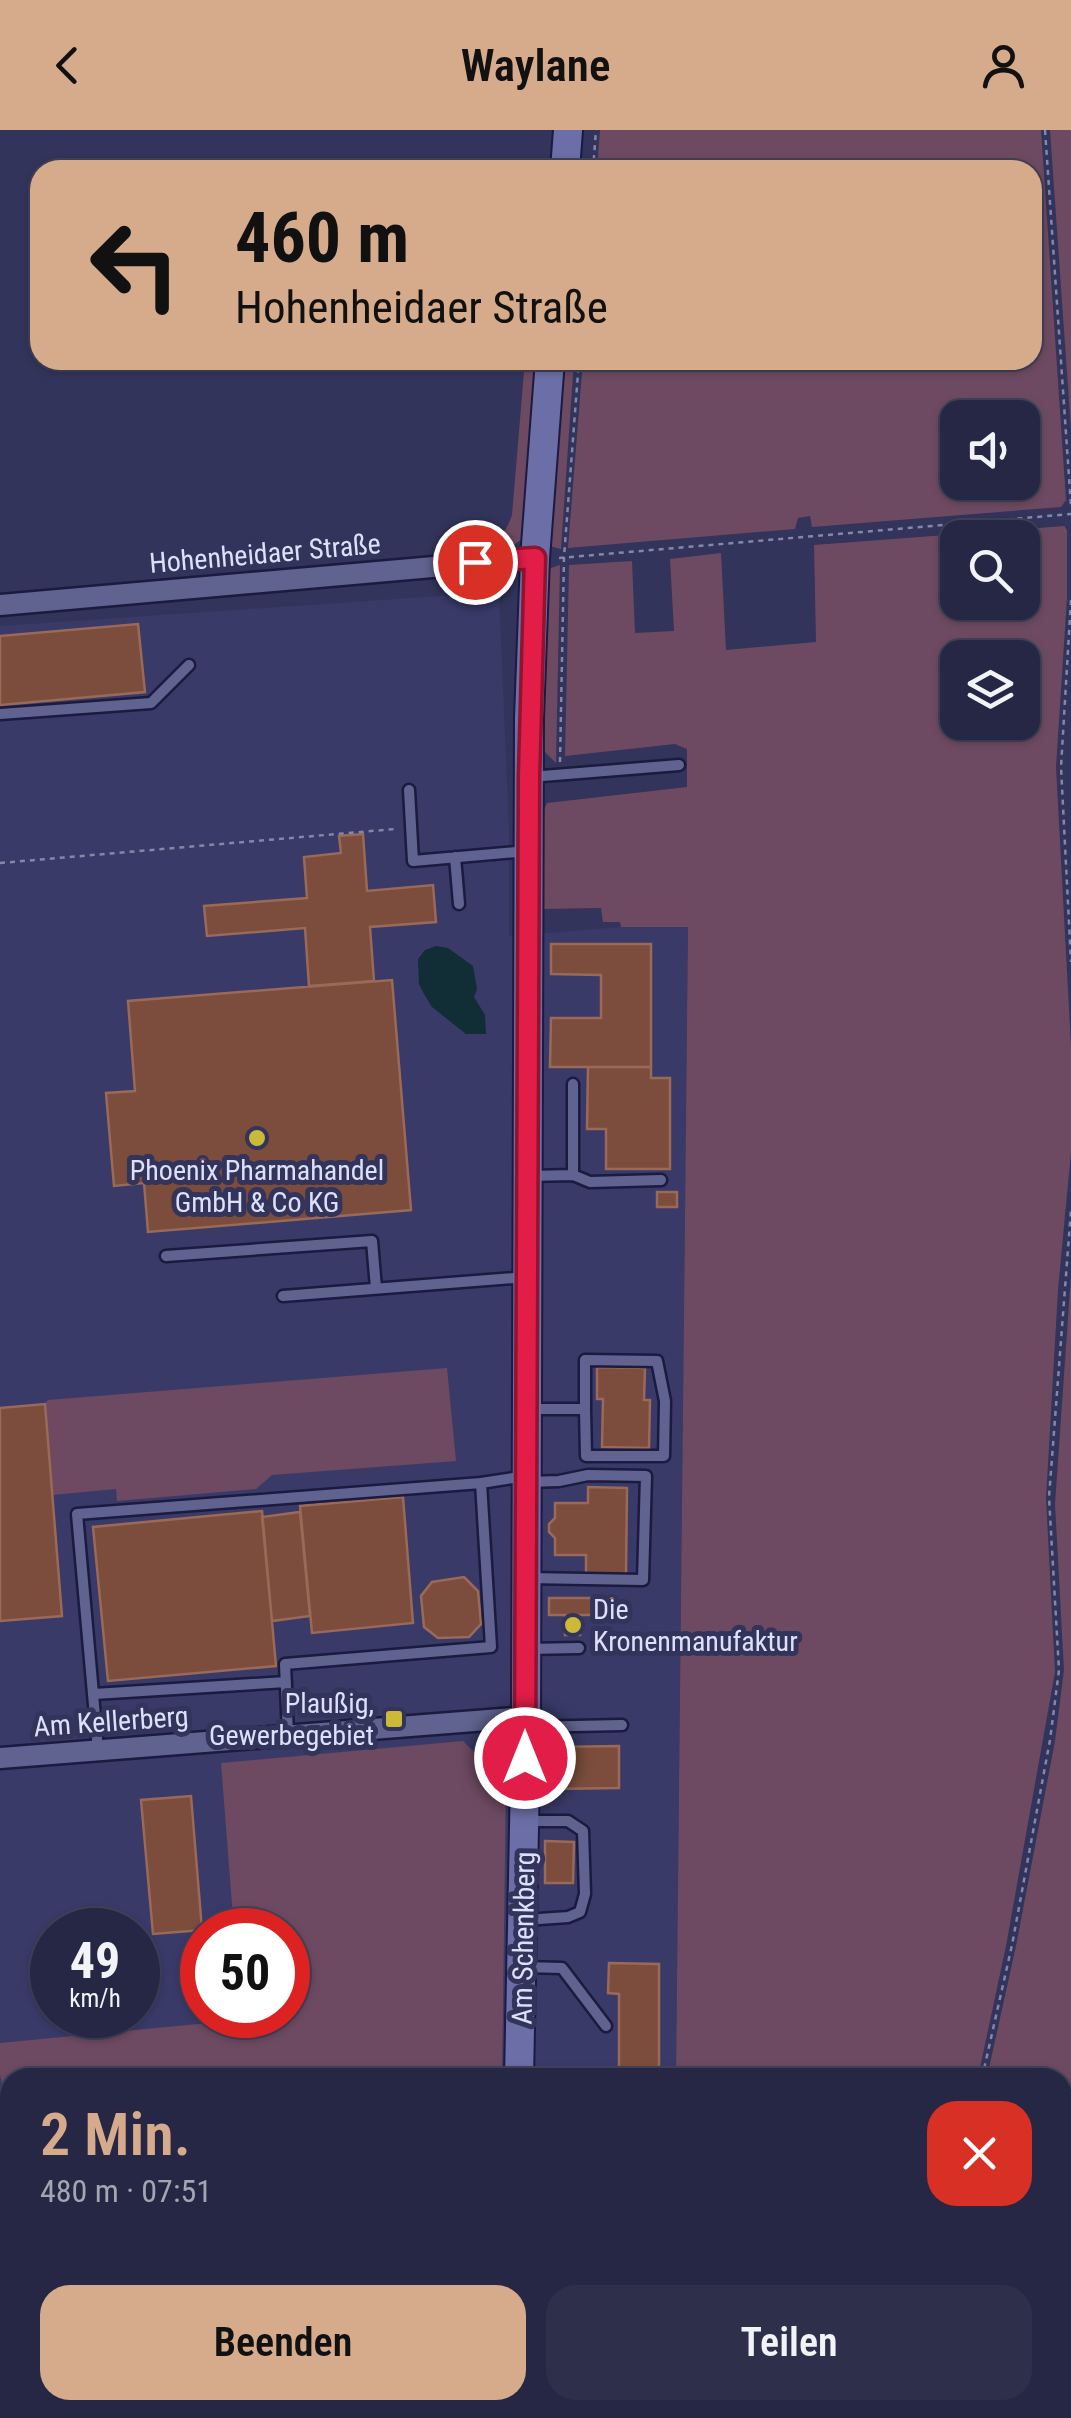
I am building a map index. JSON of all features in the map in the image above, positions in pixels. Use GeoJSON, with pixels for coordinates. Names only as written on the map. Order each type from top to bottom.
{"type":"FeatureCollection","features":[{"type":"Feature","properties":{"kind":"main road"},"geometry":{"type":"LineString","coordinates":[[566,160],[568,130]]}},
{"type":"Feature","properties":{"kind":"main road","name":"Am Schenkberg"},"geometry":{"type":"LineString","coordinates":[[520,2068],[526,1722],[529,777],[535,558],[549,370]]}},
{"type":"Feature","properties":{"kind":"street","name":"Hohenheidaer Straße"},"geometry":{"type":"LineString","coordinates":[[0,605],[535,558]]}},
{"type":"Feature","properties":{"kind":"street","name":"Am Kellerberg"},"geometry":{"type":"LineString","coordinates":[[0,1758],[288,1735],[526,1722]]}},
{"type":"Feature","properties":{"kind":"lane"},"geometry":{"type":"LineString","coordinates":[[0,714],[151,703],[189,665]]}},
{"type":"Feature","properties":{"kind":"lane"},"geometry":{"type":"LineString","coordinates":[[529,777],[679,765]]}},
{"type":"Feature","properties":{"kind":"lane"},"geometry":{"type":"LineString","coordinates":[[409,790],[414,861],[528,851]]}},
{"type":"Feature","properties":{"kind":"lane"},"geometry":{"type":"LineString","coordinates":[[455,858],[459,904]]}},
{"type":"Feature","properties":{"kind":"lane"},"geometry":{"type":"LineString","coordinates":[[573,1084],[573,1174]]}},
{"type":"Feature","properties":{"kind":"lane"},"geometry":{"type":"LineString","coordinates":[[527,1176],[573,1174],[590,1182],[661,1180]]}},
{"type":"Feature","properties":{"kind":"lane"},"geometry":{"type":"LineString","coordinates":[[166,1256],[372,1241],[376,1288]]}},
{"type":"Feature","properties":{"kind":"lane"},"geometry":{"type":"LineString","coordinates":[[283,1296],[527,1276]]}},
{"type":"Feature","properties":{"kind":"lane"},"geometry":{"type":"LineString","coordinates":[[585,1360],[657,1362],[665,1400],[664,1456],[586,1456],[585,1408],[585,1360]]}},
{"type":"Feature","properties":{"kind":"lane"},"geometry":{"type":"LineString","coordinates":[[526,1409],[585,1408]]}},
{"type":"Feature","properties":{"kind":"lane"},"geometry":{"type":"LineString","coordinates":[[98,1750],[77,1514],[526,1479],[646,1476],[643,1580],[526,1578]]}},
{"type":"Feature","properties":{"kind":"lane"},"geometry":{"type":"LineString","coordinates":[[288,1735],[285,1664],[492,1647],[482,1482]]}},
{"type":"Feature","properties":{"kind":"lane"},"geometry":{"type":"LineString","coordinates":[[526,1649],[579,1648]]}},
{"type":"Feature","properties":{"kind":"lane"},"geometry":{"type":"LineString","coordinates":[[94,1694],[286,1682]]}},
{"type":"Feature","properties":{"kind":"lane"},"geometry":{"type":"LineString","coordinates":[[526,1722],[622,1725]]}},
{"type":"Feature","properties":{"kind":"lane"},"geometry":{"type":"LineString","coordinates":[[524,1920],[568,1917],[580,1912],[585,1894],[584,1831],[568,1822],[525,1820]]}},
{"type":"Feature","properties":{"kind":"lane"},"geometry":{"type":"LineString","coordinates":[[523,1967],[562,1968],[606,2026]]}},
{"type":"Feature","properties":{"kind":"path"},"geometry":{"type":"LineString","coordinates":[[594,160],[596,130]]}},
{"type":"Feature","properties":{"kind":"path"},"geometry":{"type":"LineString","coordinates":[[1045,130],[1071,506]]}},
{"type":"Feature","properties":{"kind":"path"},"geometry":{"type":"LineString","coordinates":[[560,774],[564,558],[577,370]]}},
{"type":"Feature","properties":{"kind":"path"},"geometry":{"type":"LineString","coordinates":[[535,558],[1071,514]]}},
{"type":"Feature","properties":{"kind":"path"},"geometry":{"type":"LineString","coordinates":[[1071,600],[1062,735],[1071,962]]}},
{"type":"Feature","properties":{"kind":"path"},"geometry":{"type":"LineString","coordinates":[[1062,735],[1071,736]]}},
{"type":"Feature","properties":{"kind":"path"},"geometry":{"type":"LineString","coordinates":[[0,863],[412,828]]}},
{"type":"Feature","properties":{"kind":"path"},"geometry":{"type":"LineString","coordinates":[[984,2068],[1012,1945],[1059,1670],[1050,1497],[1071,1210]]}},
{"type":"Feature","properties":{"kind":"shaded area"},"geometry":{"type":"Polygon","coordinates":[[[600,130],[1041,130],[1066,500],[1061,507],[812,527],[810,516],[798,518],[795,529],[568,548],[582,370],[1042,370],[1042,160],[598,160],[600,130]]]}},
{"type":"Feature","properties":{"kind":"shaded area"},"geometry":{"type":"Polygon","coordinates":[[[1050,130],[1071,130],[1071,430],[1050,130]]]}},
{"type":"Feature","properties":{"kind":"shaded area"},"geometry":{"type":"Polygon","coordinates":[[[524,370],[539,370],[523,539],[504,551],[499,547],[477,548],[501,534],[512,515],[524,370]]]}},
{"type":"Feature","properties":{"kind":"shaded area"},"geometry":{"type":"Polygon","coordinates":[[[559,370],[573,370],[561,549],[549,546],[559,370]]]}},
{"type":"Feature","properties":{"kind":"shaded area"},"geometry":{"type":"Polygon","coordinates":[[[1064,526],[1067,530],[1067,598],[1056,767],[1071,1046],[1071,1152],[1058,1290],[1046,1498],[1055,1672],[980,2068],[676,2068],[688,927],[621,927],[620,922],[603,922],[601,908],[541,909],[542,814],[547,803],[687,787],[687,749],[675,744],[565,756],[569,565],[632,561],[635,633],[674,631],[670,559],[721,553],[726,650],[816,642],[814,545],[940,535],[940,620],[1040,620],[1040,528],[1064,526]]]}},
{"type":"Feature","properties":{"kind":"shaded area"},"geometry":{"type":"Polygon","coordinates":[[[560,565],[556,763],[542,749],[543,579],[548,569],[560,565]]]}},
{"type":"Feature","properties":{"kind":"shaded area"},"geometry":{"type":"Polygon","coordinates":[[[499,592],[509,830],[509,936],[688,926],[676,2068],[0,2068],[0,626],[499,592]]]}},
{"type":"Feature","properties":{"kind":"shaded area"},"geometry":{"type":"Polygon","coordinates":[[[1071,1275],[1071,2068],[989,2068],[1055,1741],[1064,1670],[1055,1504],[1071,1275]]]}},
{"type":"Feature","properties":{"kind":"shaded area"},"geometry":{"type":"Polygon","coordinates":[[[447,1368],[456,1461],[272,1475],[256,1489],[117,1501],[116,1489],[52,1495],[45,1404],[48,1400],[447,1368]]]}},
{"type":"Feature","properties":{"kind":"shaded area"},"geometry":{"type":"Polygon","coordinates":[[[463,1741],[506,1784],[502,2068],[0,2068],[0,2043],[52,2038],[160,2038],[160,2028],[180,2026],[180,2038],[310,2038],[310,1908],[232,1908],[221,1763],[463,1741]]]}},
{"type":"Feature","properties":{"kind":"water"},"geometry":{"type":"Polygon","coordinates":[[[436,946],[448,948],[473,966],[477,989],[474,997],[485,1015],[486,1034],[466,1034],[432,1007],[424,994],[419,984],[418,959],[425,950],[436,946]]]}},
{"type":"Feature","properties":{"kind":"building"},"geometry":{"type":"Polygon","coordinates":[[[138,624],[145,692],[0,705],[0,636],[138,624]]]}},
{"type":"Feature","properties":{"kind":"building"},"geometry":{"type":"Polygon","coordinates":[[[363,834],[367,891],[433,885],[436,922],[370,927],[374,981],[309,986],[305,928],[207,936],[204,906],[307,898],[304,857],[341,853],[339,836],[363,834]]]}},
{"type":"Feature","properties":{"kind":"building"},"geometry":{"type":"Polygon","coordinates":[[[551,944],[651,944],[651,1067],[550,1067],[551,1018],[601,1018],[601,975],[551,974],[551,944]]]}},
{"type":"Feature","properties":{"kind":"building","name":"Phoenix Pharmahandel GmbH & Co KG"},"geometry":{"type":"Polygon","coordinates":[[[392,980],[411,1210],[148,1232],[144,1183],[114,1186],[106,1093],[135,1091],[128,1001],[392,980]]]}},
{"type":"Feature","properties":{"kind":"building"},"geometry":{"type":"Polygon","coordinates":[[[588,1067],[651,1067],[651,1078],[670,1078],[670,1169],[606,1169],[606,1129],[587,1129],[588,1067]]]}},
{"type":"Feature","properties":{"kind":"building"},"geometry":{"type":"Polygon","coordinates":[[[657,1192],[677,1192],[677,1207],[657,1207],[657,1192]]]}},
{"type":"Feature","properties":{"kind":"building"},"geometry":{"type":"Polygon","coordinates":[[[597,1367],[645,1368],[644,1400],[650,1400],[649,1448],[602,1447],[603,1399],[597,1399],[597,1367]]]}},
{"type":"Feature","properties":{"kind":"building"},"geometry":{"type":"Polygon","coordinates":[[[45,1404],[62,1616],[0,1621],[0,1408],[45,1404]]]}},
{"type":"Feature","properties":{"kind":"building"},"geometry":{"type":"Polygon","coordinates":[[[588,1487],[627,1488],[626,1575],[586,1575],[586,1555],[555,1555],[555,1538],[549,1532],[549,1524],[555,1518],[555,1503],[588,1503],[588,1487]]]}},
{"type":"Feature","properties":{"kind":"building"},"geometry":{"type":"Polygon","coordinates":[[[403,1497],[413,1623],[312,1633],[300,1506],[403,1497]]]}},
{"type":"Feature","properties":{"kind":"building"},"geometry":{"type":"Polygon","coordinates":[[[262,1511],[276,1666],[108,1681],[93,1527],[262,1511]]]}},
{"type":"Feature","properties":{"kind":"building"},"geometry":{"type":"Polygon","coordinates":[[[300,1512],[310,1616],[272,1621],[262,1517],[300,1512]]]}},
{"type":"Feature","properties":{"kind":"building"},"geometry":{"type":"Polygon","coordinates":[[[464,1577],[478,1591],[481,1624],[469,1637],[438,1638],[424,1627],[421,1596],[432,1582],[464,1577]]]}},
{"type":"Feature","properties":{"kind":"building","name":"Die Kronenmanufaktur"},"geometry":{"type":"Polygon","coordinates":[[[549,1598],[612,1598],[612,1615],[580,1615],[580,1635],[565,1635],[565,1615],[549,1615],[549,1598]]]}},
{"type":"Feature","properties":{"kind":"building"},"geometry":{"type":"Polygon","coordinates":[[[619,1746],[619,1788],[552,1789],[552,1747],[619,1746]]]}},
{"type":"Feature","properties":{"kind":"building"},"geometry":{"type":"Polygon","coordinates":[[[191,1796],[200,1908],[180,1908],[180,1932],[160,1933],[160,1908],[151,1908],[141,1800],[191,1796]]]}},
{"type":"Feature","properties":{"kind":"building"},"geometry":{"type":"Polygon","coordinates":[[[545,1841],[574,1842],[573,1883],[545,1883],[545,1841]]]}},
{"type":"Feature","properties":{"kind":"building"},"geometry":{"type":"Polygon","coordinates":[[[609,1963],[659,1964],[659,2068],[619,2068],[619,1994],[608,1993],[609,1963]]]}},
{"type":"Feature","properties":{"kind":"place","name":"Phoenix Pharmahandel GmbH & Co KG"},"geometry":{"type":"Point","coordinates":[257,1138]}},
{"type":"Feature","properties":{"kind":"place","name":"Die Kronenmanufaktur"},"geometry":{"type":"Point","coordinates":[573,1625]}},
{"type":"Feature","properties":{"kind":"place","name":"Plaußig, Gewerbegebiet"},"geometry":{"type":"Point","coordinates":[394,1719]}},
{"type":"Feature","properties":{"kind":"route"},"geometry":{"type":"LineString","coordinates":[[475,562],[535,558],[529,777],[525,1758]]}}]}
